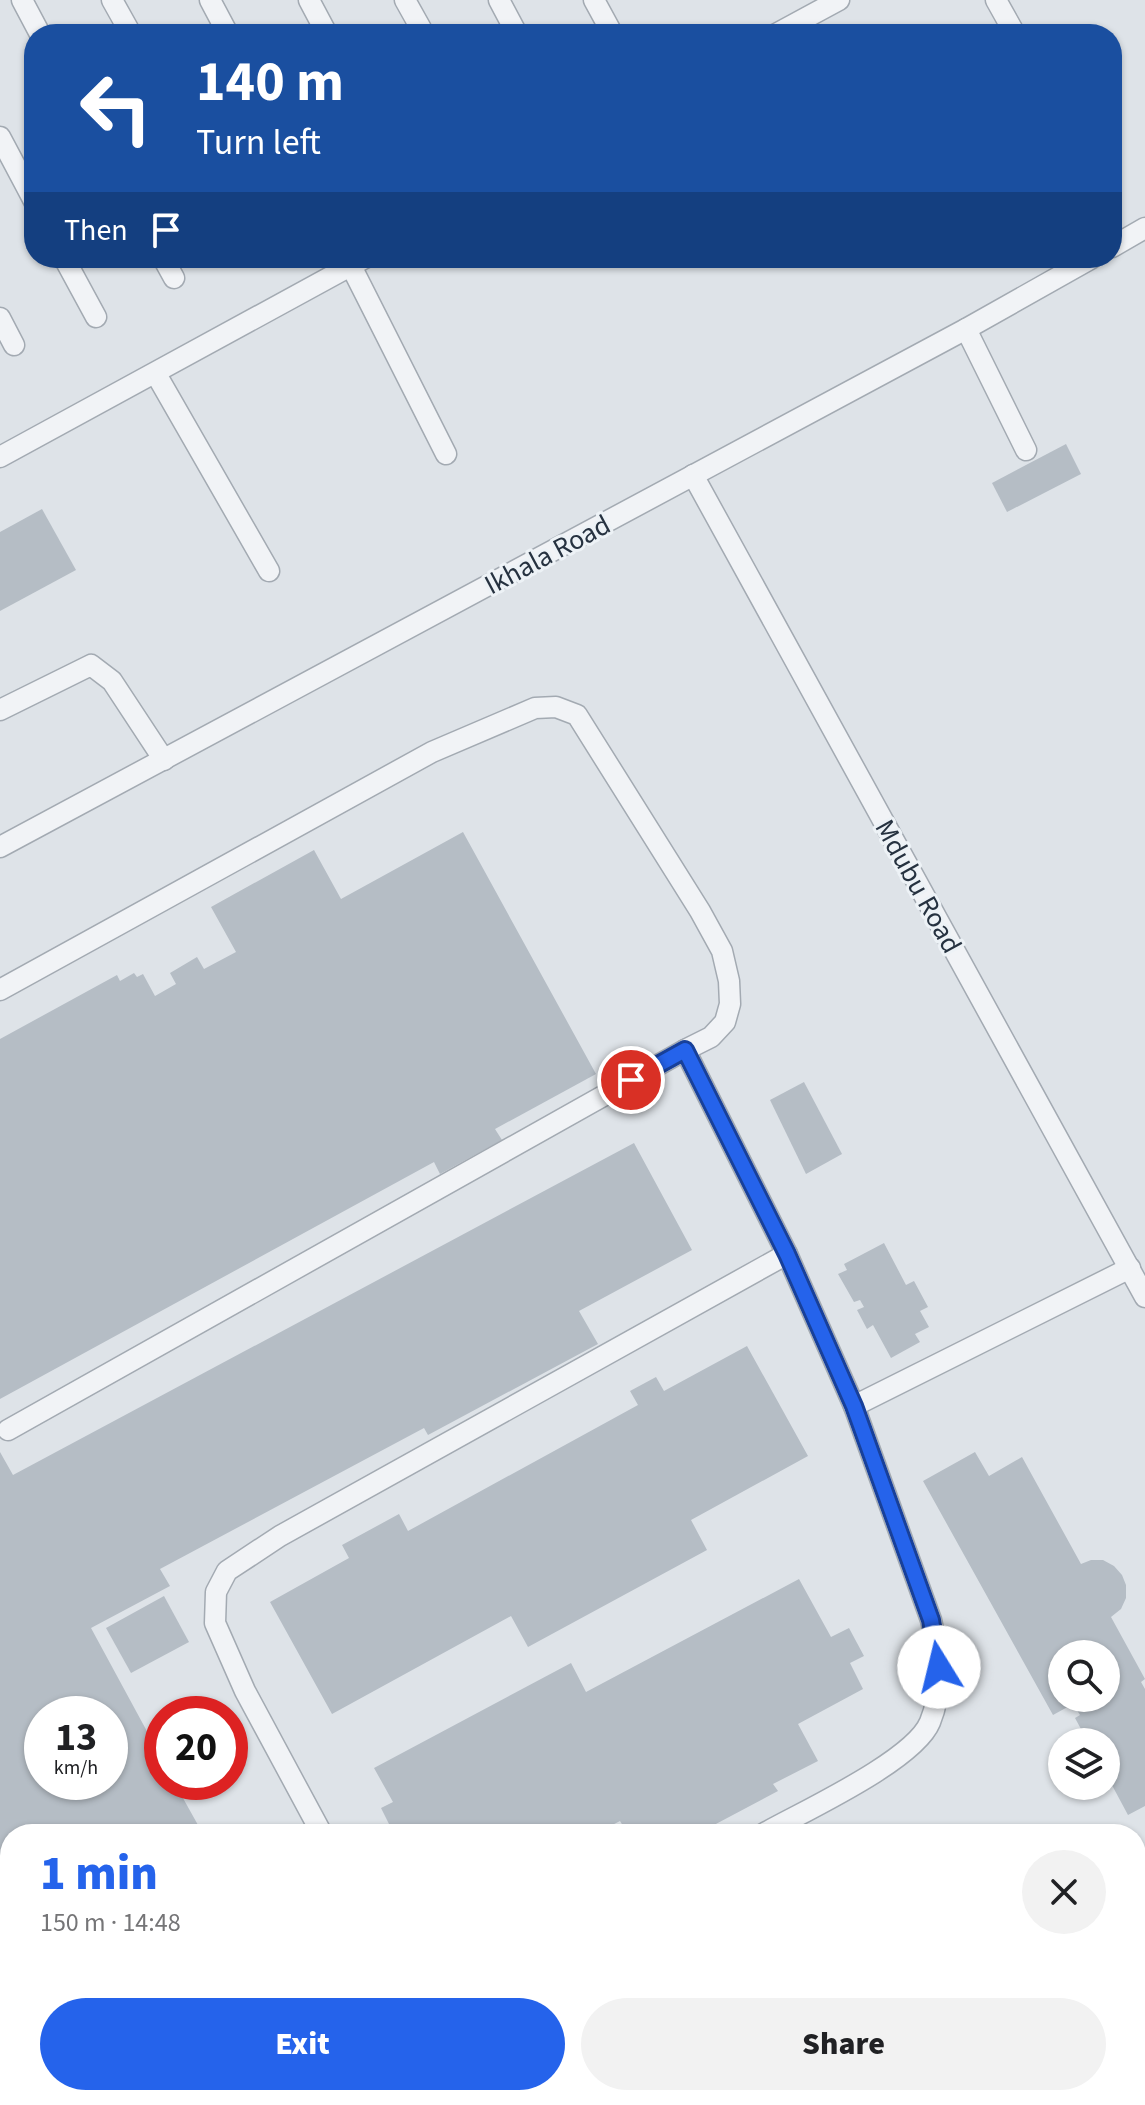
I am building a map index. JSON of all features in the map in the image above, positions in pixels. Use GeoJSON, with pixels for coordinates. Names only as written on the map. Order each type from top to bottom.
{"type":"FeatureCollection","features":[{"type":"Feature","properties":{"kind":"lane"},"geometry":{"type":"LineString","coordinates":[[22,0],[35,24]]}},
{"type":"Feature","properties":{"kind":"lane"},"geometry":{"type":"LineString","coordinates":[[112,0],[125,24]]}},
{"type":"Feature","properties":{"kind":"lane"},"geometry":{"type":"LineString","coordinates":[[210,0],[223,24]]}},
{"type":"Feature","properties":{"kind":"lane"},"geometry":{"type":"LineString","coordinates":[[309,0],[322,24]]}},
{"type":"Feature","properties":{"kind":"lane"},"geometry":{"type":"LineString","coordinates":[[405,0],[418,24]]}},
{"type":"Feature","properties":{"kind":"lane"},"geometry":{"type":"LineString","coordinates":[[499,0],[512,24]]}},
{"type":"Feature","properties":{"kind":"lane"},"geometry":{"type":"LineString","coordinates":[[594,0],[607,24]]}},
{"type":"Feature","properties":{"kind":"lane"},"geometry":{"type":"LineString","coordinates":[[795,24],[839,0]]}},
{"type":"Feature","properties":{"kind":"lane"},"geometry":{"type":"LineString","coordinates":[[996,0],[1009,24]]}},
{"type":"Feature","properties":{"kind":"lane"},"geometry":{"type":"LineString","coordinates":[[0,137],[24,182]]}},
{"type":"Feature","properties":{"kind":"lane"},"geometry":{"type":"LineString","coordinates":[[1122,241],[1145,228]]}},
{"type":"Feature","properties":{"kind":"lane"},"geometry":{"type":"LineString","coordinates":[[69,268],[96,317]]}},
{"type":"Feature","properties":{"kind":"lane"},"geometry":{"type":"LineString","coordinates":[[168,268],[174,278]]}},
{"type":"Feature","properties":{"kind":"lane"},"geometry":{"type":"LineString","coordinates":[[0,457],[156,374],[342,268]]}},
{"type":"Feature","properties":{"kind":"lane"},"geometry":{"type":"LineString","coordinates":[[357,268],[446,454]]}},
{"type":"Feature","properties":{"kind":"lane","name":"Ikhala Road"},"geometry":{"type":"LineString","coordinates":[[0,847],[1074,268]]}},
{"type":"Feature","properties":{"kind":"lane"},"geometry":{"type":"LineString","coordinates":[[0,318],[14,345]]}},
{"type":"Feature","properties":{"kind":"lane"},"geometry":{"type":"LineString","coordinates":[[966,329],[1026,450]]}},
{"type":"Feature","properties":{"kind":"lane"},"geometry":{"type":"LineString","coordinates":[[156,374],[269,571]]}},
{"type":"Feature","properties":{"kind":"lane","name":"Mdubu Road"},"geometry":{"type":"LineString","coordinates":[[693,475],[1145,1297]]}},
{"type":"Feature","properties":{"kind":"lane"},"geometry":{"type":"LineString","coordinates":[[0,710],[91,665],[112,681],[164,760]]}},
{"type":"Feature","properties":{"kind":"lane"},"geometry":{"type":"LineString","coordinates":[[0,990],[432,752],[535,708],[556,707],[577,715],[700,911],[722,951],[729,981],[730,1004],[725,1022],[711,1037],[8,1430]]}},
{"type":"Feature","properties":{"kind":"lane"},"geometry":{"type":"LineString","coordinates":[[685,1050],[787,1254],[854,1406],[931,1620],[938,1649],[940,1685],[929,1725],[902,1755],[781,1824]]}},
{"type":"Feature","properties":{"kind":"lane"},"geometry":{"type":"LineString","coordinates":[[317,1824],[245,1691],[215,1623],[216,1592],[227,1571],[280,1536],[787,1254]]}},
{"type":"Feature","properties":{"kind":"lane"},"geometry":{"type":"LineString","coordinates":[[854,1406],[1130,1268]]}},
{"type":"Feature","properties":{"kind":"building"},"geometry":{"type":"Polygon","coordinates":[[[1066,444],[1081,474],[1007,512],[992,483],[1066,444]]]}},
{"type":"Feature","properties":{"kind":"building"},"geometry":{"type":"Polygon","coordinates":[[[42,509],[76,570],[0,611],[0,532],[42,509]]]}},
{"type":"Feature","properties":{"kind":"building"},"geometry":{"type":"Polygon","coordinates":[[[463,832],[596,1074],[495,1129],[502,1140],[440,1174],[434,1162],[0,1399],[0,1039],[117,975],[120,981],[134,973],[137,977],[143,974],[155,996],[176,984],[170,973],[197,957],[204,969],[236,952],[211,907],[314,850],[341,899],[463,832]]]}},
{"type":"Feature","properties":{"kind":"building"},"geometry":{"type":"Polygon","coordinates":[[[804,1082],[842,1154],[806,1174],[770,1100],[804,1082]]]}},
{"type":"Feature","properties":{"kind":"building"},"geometry":{"type":"Polygon","coordinates":[[[634,1143],[692,1250],[579,1311],[598,1344],[428,1435],[424,1428],[160,1569],[170,1586],[91,1628],[128,1696],[24,1696],[24,1800],[128,1800],[128,1696],[144,1726],[144,1800],[184,1800],[197,1824],[0,1824],[0,1452],[13,1475],[634,1143]]]}},
{"type":"Feature","properties":{"kind":"building"},"geometry":{"type":"Polygon","coordinates":[[[884,1243],[906,1285],[914,1281],[928,1307],[920,1311],[929,1327],[915,1334],[920,1342],[891,1358],[873,1325],[867,1329],[857,1310],[864,1307],[860,1300],[854,1302],[838,1274],[847,1270],[844,1264],[884,1243]]]}},
{"type":"Feature","properties":{"kind":"building"},"geometry":{"type":"Polygon","coordinates":[[[747,1346],[808,1456],[691,1520],[707,1550],[528,1647],[511,1616],[332,1714],[270,1602],[349,1558],[342,1545],[399,1514],[408,1531],[638,1405],[630,1391],[656,1377],[664,1391],[747,1346]]]}},
{"type":"Feature","properties":{"kind":"building"},"geometry":{"type":"Polygon","coordinates":[[[975,1452],[989,1476],[1022,1457],[1081,1564],[1103,1560],[1122,1575],[1126,1598],[1121,1609],[1111,1617],[1145,1679],[1141,1682],[1145,1689],[1145,1806],[1128,1815],[1120,1800],[1120,1728],[1080,1728],[1075,1718],[1080,1715],[1078,1712],[1120,1712],[1120,1640],[1048,1640],[1048,1706],[923,1481],[975,1452]]]}},
{"type":"Feature","properties":{"kind":"building"},"geometry":{"type":"Polygon","coordinates":[[[799,1579],[831,1637],[849,1628],[864,1656],[850,1663],[863,1689],[798,1724],[818,1761],[773,1784],[778,1791],[716,1824],[622,1824],[620,1821],[614,1824],[389,1824],[381,1808],[393,1802],[374,1768],[571,1663],[586,1692],[799,1579]]]}},
{"type":"Feature","properties":{"kind":"building"},"geometry":{"type":"Polygon","coordinates":[[[164,1596],[189,1642],[131,1673],[106,1628],[164,1596]]]}},
{"type":"Feature","properties":{"kind":"route"},"geometry":{"type":"LineString","coordinates":[[631,1080],[685,1050],[787,1254],[854,1406],[931,1620],[939,1667]]}}]}
